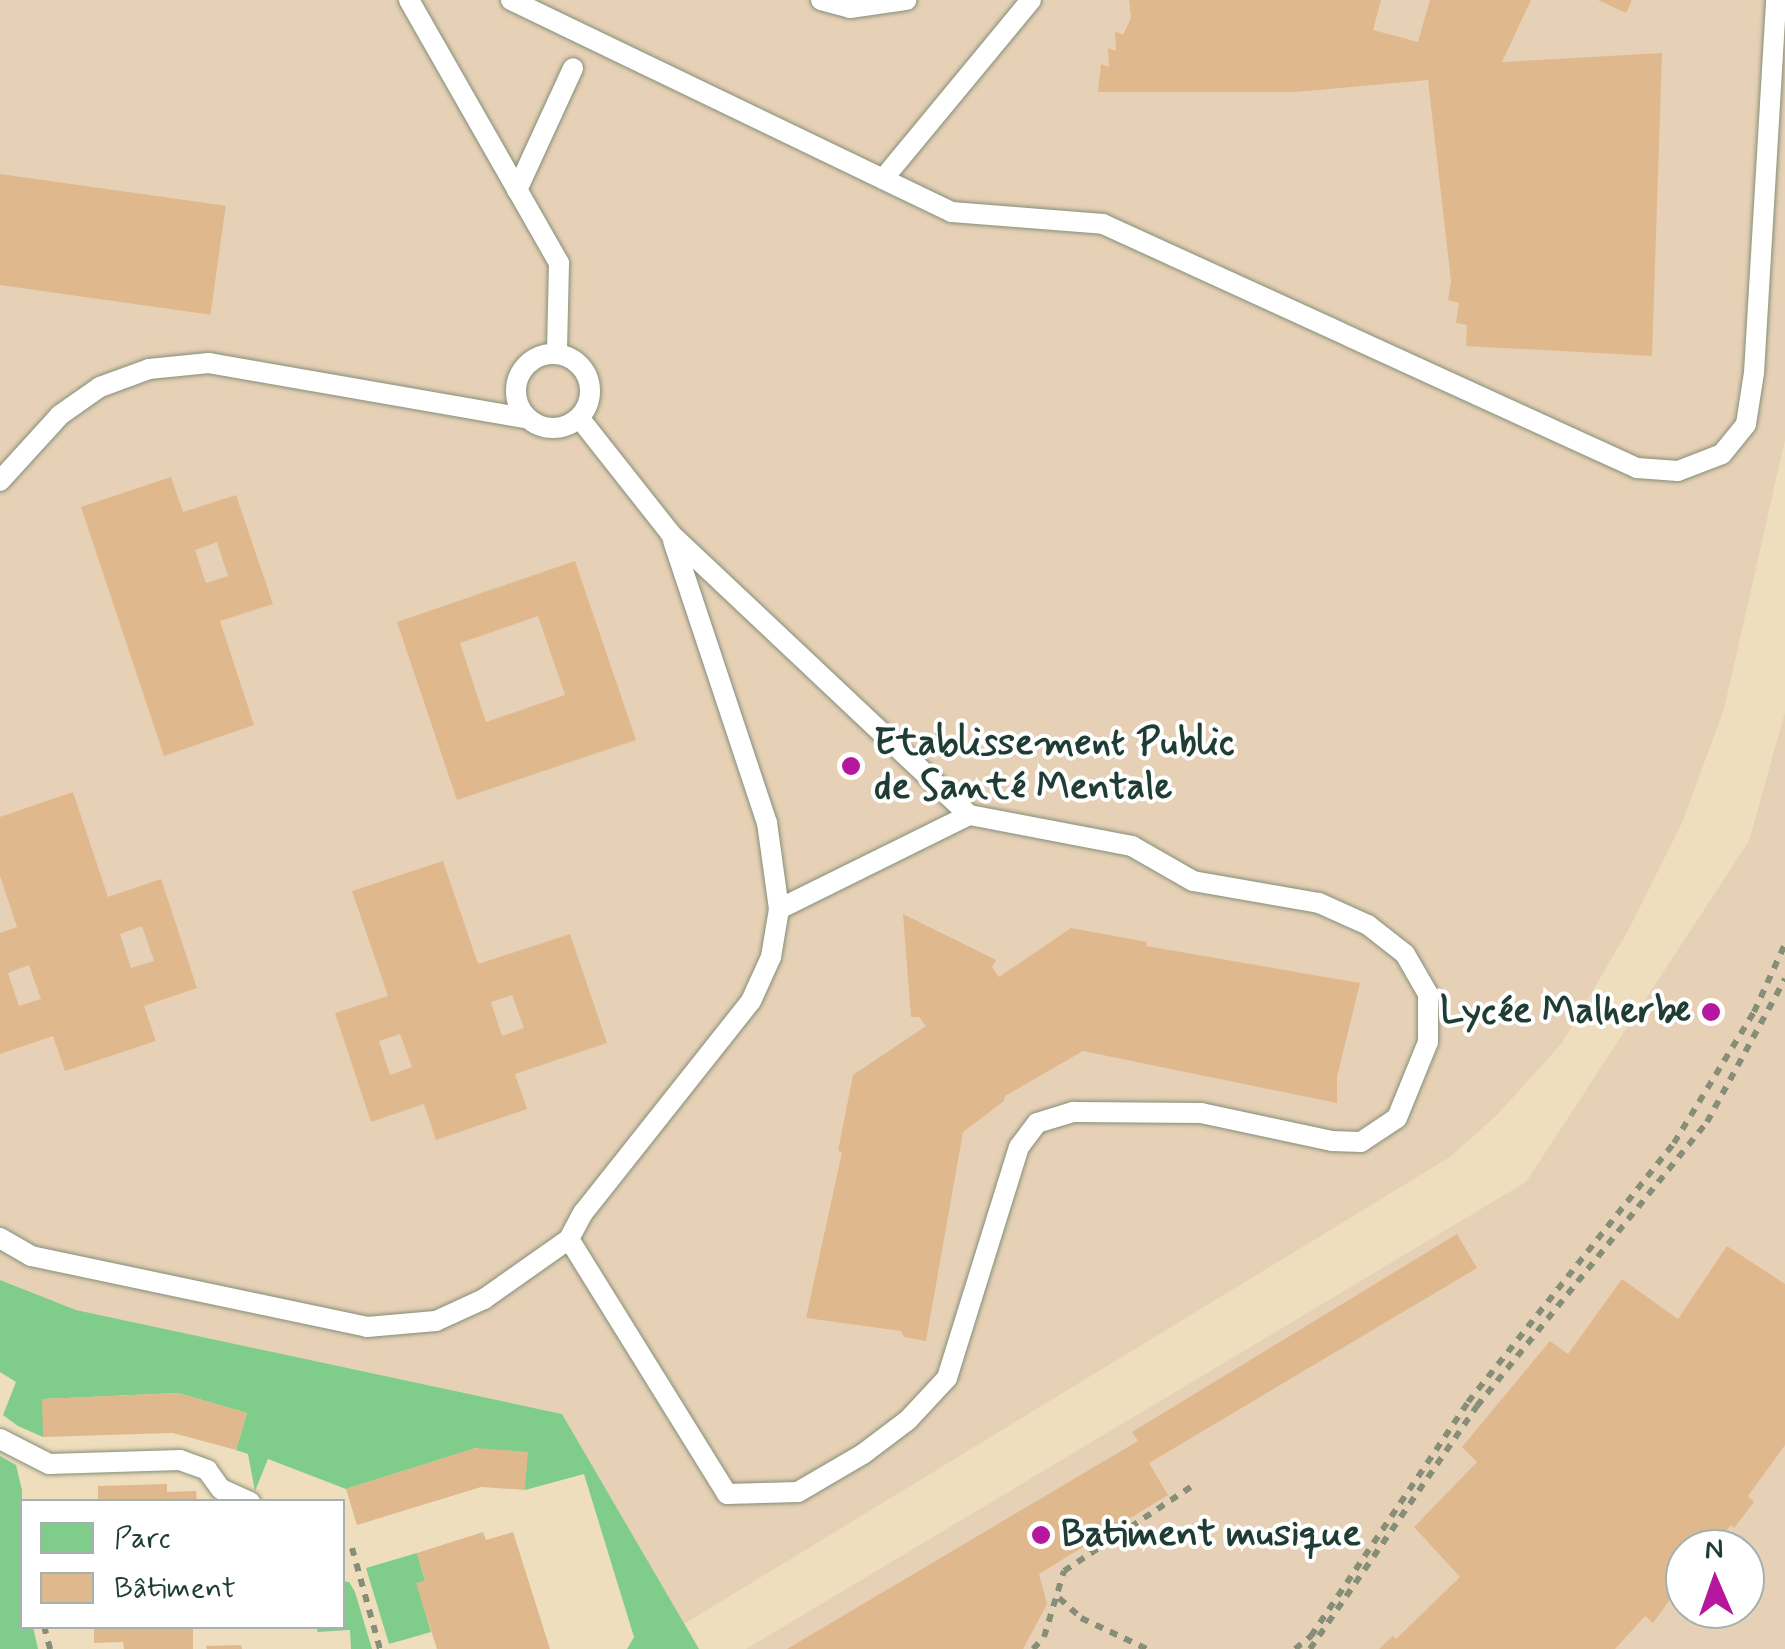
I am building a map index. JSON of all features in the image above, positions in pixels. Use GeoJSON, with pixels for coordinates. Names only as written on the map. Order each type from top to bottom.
{"type":"FeatureCollection","features":[{"type":"Feature","properties":{"kind":"lane"},"geometry":{"type":"LineString","coordinates":[[511,0],[952,212],[1103,224],[1637,468],[1678,472],[1722,454],[1746,424],[1754,373],[1776,0]]}},
{"type":"Feature","properties":{"kind":"lane"},"geometry":{"type":"LineString","coordinates":[[821,0],[850,8],[906,0]]}},
{"type":"Feature","properties":{"kind":"lane"},"geometry":{"type":"LineString","coordinates":[[883,178],[1030,0]]}},
{"type":"Feature","properties":{"kind":"lane"},"geometry":{"type":"LineString","coordinates":[[419,6],[558,262],[557,353]]}},
{"type":"Feature","properties":{"kind":"lane"},"geometry":{"type":"LineString","coordinates":[[517,190],[573,68]]}},
{"type":"Feature","properties":{"kind":"lane"},"geometry":{"type":"LineString","coordinates":[[525,418],[514,394],[522,370],[538,357],[557,353],[577,360],[593,387],[582,420]]}},
{"type":"Feature","properties":{"kind":"lane"},"geometry":{"type":"LineString","coordinates":[[0,481],[60,415],[100,386],[149,369],[209,363],[525,418],[551,431],[582,420]]}},
{"type":"Feature","properties":{"kind":"lane"},"geometry":{"type":"LineString","coordinates":[[568,1239],[728,1494],[798,1492],[878,1443],[908,1420],[947,1378],[1019,1147],[1037,1122],[1092,1110],[1201,1113],[1332,1141],[1361,1142],[1396,1118],[1428,1042],[1428,994],[1405,954],[1368,924],[1319,903],[1193,881],[1132,846],[968,814],[671,534],[582,420]]}},
{"type":"Feature","properties":{"kind":"lane"},"geometry":{"type":"LineString","coordinates":[[0,1238],[31,1256],[366,1327],[436,1321],[484,1300],[568,1239],[584,1213],[751,1001],[771,958],[779,909],[768,823],[671,534]]}},
{"type":"Feature","properties":{"kind":"lane"},"geometry":{"type":"LineString","coordinates":[[779,909],[968,814]]}},
{"type":"Feature","properties":{"kind":"lane"},"geometry":{"type":"LineString","coordinates":[[0,1439],[50,1464],[180,1460],[207,1470],[221,1495]]}},
{"type":"Feature","properties":{"kind":"path"},"geometry":{"type":"LineString","coordinates":[[1295,1649],[1311,1636],[1468,1402],[1674,1143],[1754,1012],[1785,944]]}},
{"type":"Feature","properties":{"kind":"path"},"geometry":{"type":"LineString","coordinates":[[1310,1649],[1478,1406],[1707,1122],[1785,979]]}},
{"type":"Feature","properties":{"kind":"path"},"geometry":{"type":"LineString","coordinates":[[1034,1649],[1044,1636],[1059,1598],[1064,1571],[1191,1487]]}},
{"type":"Feature","properties":{"kind":"path"},"geometry":{"type":"LineString","coordinates":[[352,1548],[380,1649]]}},
{"type":"Feature","properties":{"kind":"path"},"geometry":{"type":"LineString","coordinates":[[1059,1598],[1080,1618],[1147,1649]]}},
{"type":"Feature","properties":{"kind":"shaded area","name":"Etablissement Public de Santé Mentale"},"geometry":{"type":"Polygon","coordinates":[[[0,0],[1785,0],[1785,440],[1724,709],[1682,823],[1630,927],[1562,1043],[1497,1115],[1450,1157],[684,1624],[562,1414],[76,1310],[0,1280],[0,0]]]}},
{"type":"Feature","properties":{"kind":"shaded area","name":"Lycée Malherbe"},"geometry":{"type":"Polygon","coordinates":[[[1785,712],[1785,1649],[746,1649],[1526,1182],[1749,841],[1785,712]]]}},
{"type":"Feature","properties":{"kind":"green space"},"geometry":{"type":"Polygon","coordinates":[[[0,1280],[76,1310],[562,1414],[699,1649],[627,1649],[634,1637],[584,1474],[525,1490],[476,1448],[346,1489],[268,1459],[255,1491],[248,1454],[236,1450],[247,1413],[178,1393],[43,1399],[43,1437],[18,1426],[3,1415],[16,1382],[0,1372],[0,1280]]]}},
{"type":"Feature","properties":{"kind":"green space"},"geometry":{"type":"Polygon","coordinates":[[[0,1456],[16,1465],[22,1490],[20,1629],[33,1629],[38,1649],[0,1649],[0,1456]]]}},
{"type":"Feature","properties":{"kind":"green space"},"geometry":{"type":"Polygon","coordinates":[[[417,1553],[425,1581],[417,1584],[431,1632],[389,1644],[366,1568],[417,1553]]]}},
{"type":"Feature","properties":{"kind":"green space"},"geometry":{"type":"Polygon","coordinates":[[[345,1581],[349,1582],[372,1649],[351,1649],[350,1630],[317,1632],[345,1629],[345,1581]]]}},
{"type":"Feature","properties":{"kind":"building"},"geometry":{"type":"Polygon","coordinates":[[[1129,0],[1381,0],[1373,30],[1418,42],[1430,0],[1531,0],[1502,62],[1662,53],[1652,356],[1466,346],[1467,325],[1456,323],[1459,303],[1448,300],[1451,281],[1428,80],[1296,92],[1098,92],[1101,64],[1109,67],[1108,48],[1116,51],[1115,31],[1123,35],[1131,18],[1129,0]]]}},
{"type":"Feature","properties":{"kind":"building"},"geometry":{"type":"Polygon","coordinates":[[[1598,0],[1632,0],[1626,13],[1598,0]]]}},
{"type":"Feature","properties":{"kind":"building"},"geometry":{"type":"Polygon","coordinates":[[[0,174],[226,206],[210,315],[0,285],[0,174]]]}},
{"type":"Feature","properties":{"kind":"building"},"geometry":{"type":"Polygon","coordinates":[[[171,477],[183,512],[236,495],[273,604],[220,621],[254,725],[164,756],[81,507],[171,477]],[[217,542],[195,550],[206,583],[228,576],[217,542]]]}},
{"type":"Feature","properties":{"kind":"building"},"geometry":{"type":"Polygon","coordinates":[[[575,561],[636,740],[457,800],[397,622],[575,561]],[[538,616],[460,643],[486,722],[565,695],[538,616]]]}},
{"type":"Feature","properties":{"kind":"building"},"geometry":{"type":"Polygon","coordinates":[[[73,792],[108,897],[161,879],[197,988],[144,1006],[156,1041],[65,1071],[53,1036],[0,1054],[0,933],[17,927],[0,876],[0,817],[73,792]],[[142,926],[120,934],[131,968],[154,961],[142,926]],[[29,965],[8,973],[19,1006],[41,999],[29,965]]]}},
{"type":"Feature","properties":{"kind":"building"},"geometry":{"type":"Polygon","coordinates":[[[443,861],[478,964],[570,934],[607,1043],[515,1074],[527,1109],[436,1140],[424,1104],[371,1122],[335,1013],[388,996],[352,891],[443,861]],[[512,995],[491,1002],[502,1036],[524,1028],[512,995]],[[400,1034],[379,1041],[390,1075],[412,1067],[400,1034]]]}},
{"type":"Feature","properties":{"kind":"building"},"geometry":{"type":"Polygon","coordinates":[[[903,914],[996,960],[992,967],[999,977],[1071,928],[1147,942],[1146,946],[1360,983],[1337,1077],[1337,1103],[1083,1051],[1005,1096],[1004,1101],[963,1132],[926,1341],[904,1337],[901,1331],[806,1318],[842,1152],[838,1151],[853,1075],[926,1026],[919,1017],[911,1017],[903,914]]]}},
{"type":"Feature","properties":{"kind":"building","name":"Batiment musique"},"geometry":{"type":"Polygon","coordinates":[[[1457,1234],[1477,1268],[1149,1463],[1168,1495],[1039,1574],[1047,1604],[1023,1649],[787,1649],[1138,1441],[1132,1432],[1457,1234]]]}},
{"type":"Feature","properties":{"kind":"building"},"geometry":{"type":"Polygon","coordinates":[[[1727,1246],[1785,1284],[1785,1445],[1748,1496],[1754,1502],[1734,1528],[1731,1525],[1728,1529],[1665,1529],[1665,1606],[1653,1623],[1645,1616],[1615,1649],[1379,1649],[1393,1636],[1396,1639],[1460,1577],[1414,1527],[1477,1462],[1462,1447],[1550,1341],[1568,1354],[1622,1279],[1678,1319],[1727,1246]]]}},
{"type":"Feature","properties":{"kind":"building"},"geometry":{"type":"Polygon","coordinates":[[[178,1393],[247,1413],[236,1450],[173,1433],[43,1437],[42,1399],[178,1393]]]}},
{"type":"Feature","properties":{"kind":"building"},"geometry":{"type":"Polygon","coordinates":[[[476,1448],[528,1452],[525,1490],[481,1487],[357,1525],[346,1489],[476,1448]]]}},
{"type":"Feature","properties":{"kind":"building"},"geometry":{"type":"Polygon","coordinates":[[[167,1484],[167,1492],[196,1491],[197,1499],[98,1499],[98,1486],[167,1484]]]}},
{"type":"Feature","properties":{"kind":"building"},"geometry":{"type":"Polygon","coordinates":[[[483,1532],[486,1540],[513,1532],[550,1649],[437,1649],[416,1583],[425,1581],[417,1553],[483,1532]]]}},
{"type":"Feature","properties":{"kind":"building"},"geometry":{"type":"Polygon","coordinates":[[[94,1629],[193,1629],[193,1649],[124,1649],[123,1642],[94,1643],[94,1629]]]}},
{"type":"Feature","properties":{"kind":"building"},"geometry":{"type":"Polygon","coordinates":[[[241,1645],[242,1649],[206,1646],[241,1645]]]}},
{"type":"Feature","properties":{"kind":"place","name":"Etablissement Public de Santé Mentale"},"geometry":{"type":"Point","coordinates":[851,766]}},
{"type":"Feature","properties":{"kind":"place","name":"Lycée Malherbe"},"geometry":{"type":"Point","coordinates":[1711,1012]}},
{"type":"Feature","properties":{"kind":"place","name":"Batiment musique"},"geometry":{"type":"Point","coordinates":[1041,1535]}}]}
